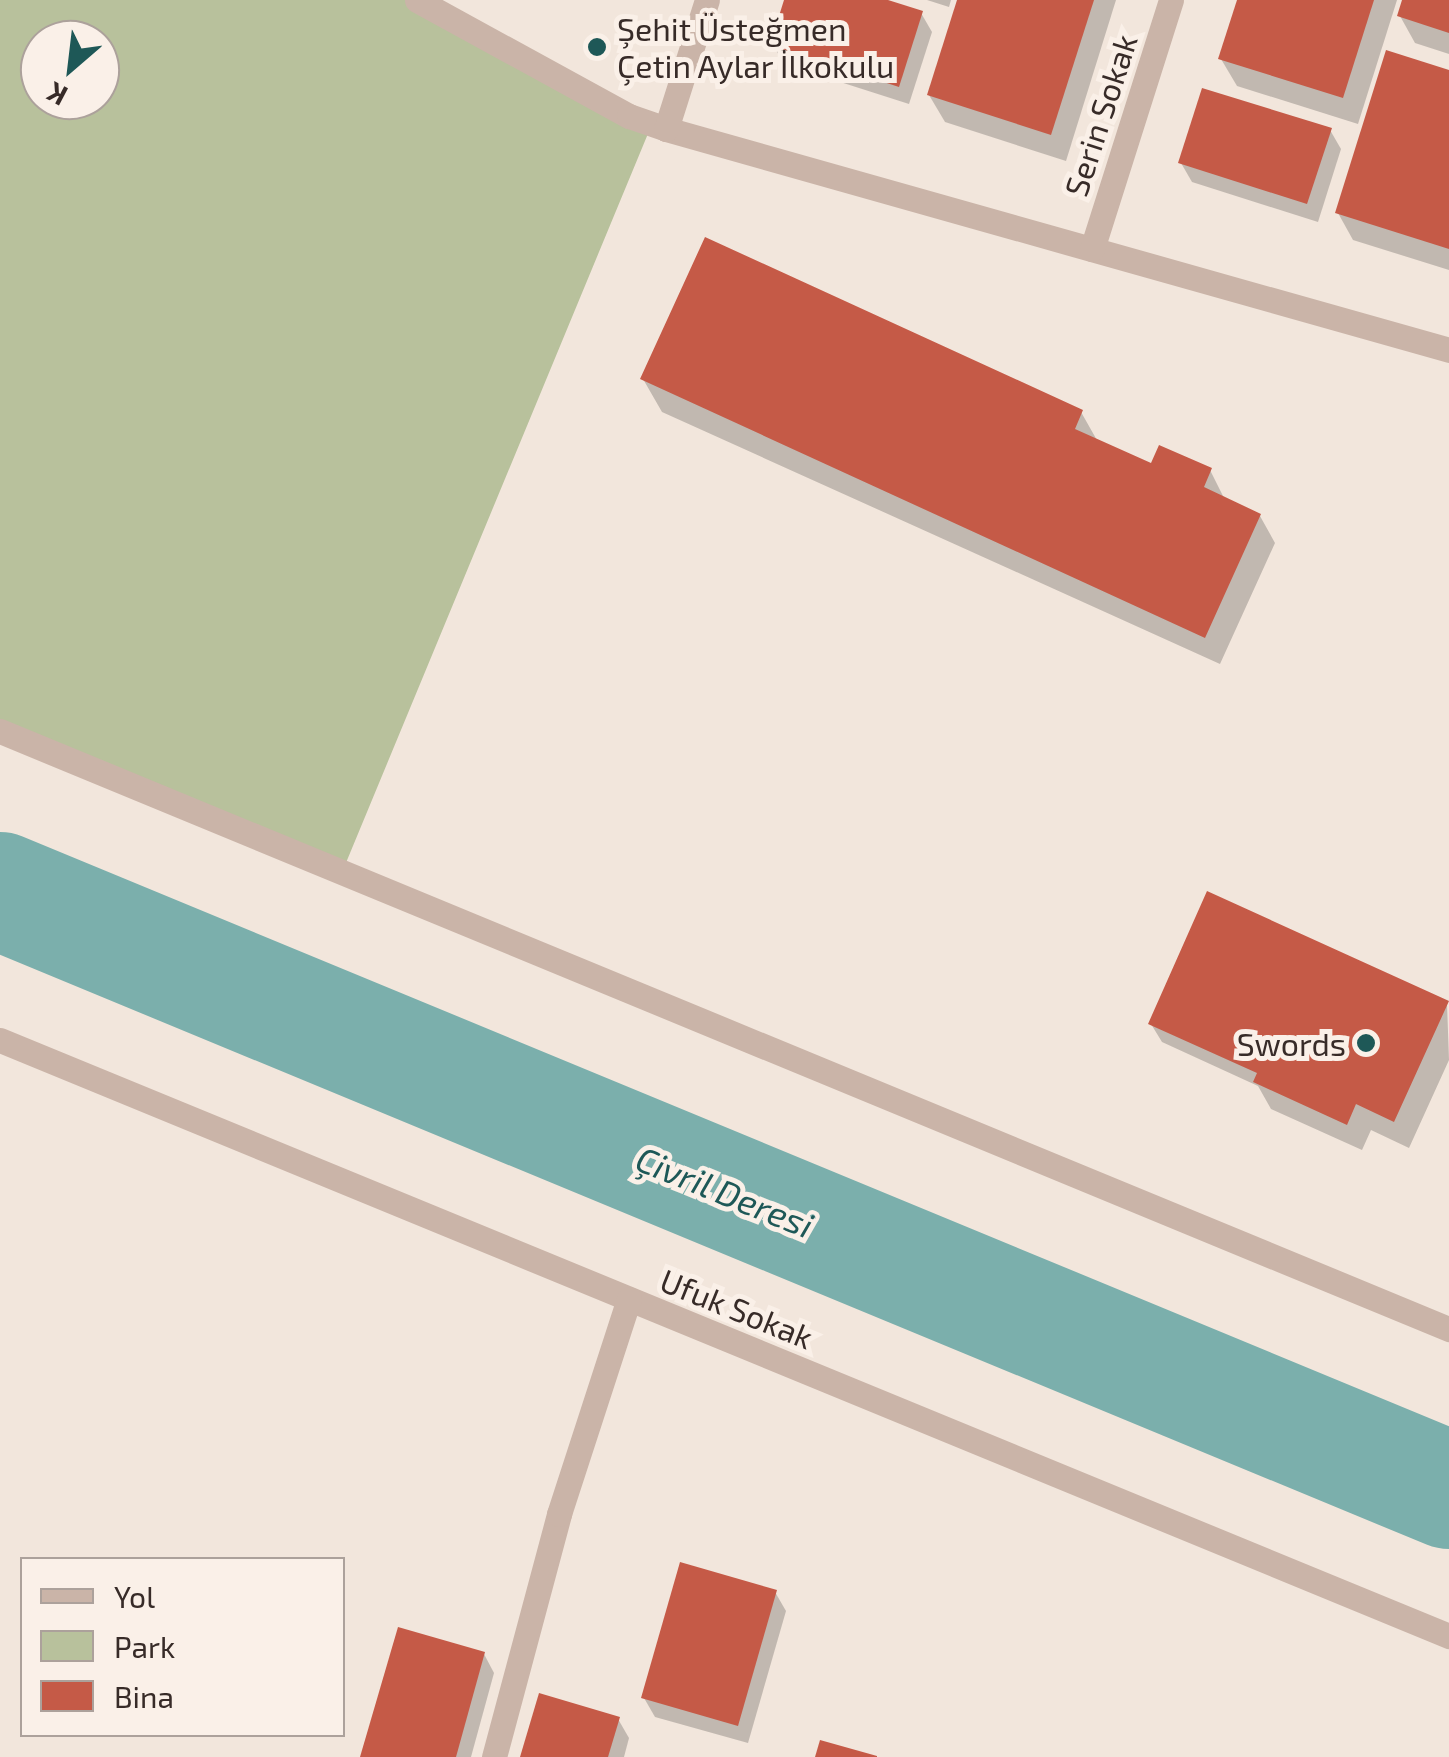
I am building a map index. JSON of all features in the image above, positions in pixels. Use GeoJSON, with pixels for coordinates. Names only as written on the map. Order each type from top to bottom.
{"type":"FeatureCollection","features":[{"type":"Feature","properties":{"kind":"street"},"geometry":{"type":"LineString","coordinates":[[416,0],[629,116],[666,129],[1449,350]]}},
{"type":"Feature","properties":{"kind":"street"},"geometry":{"type":"LineString","coordinates":[[666,129],[707,0]]}},
{"type":"Feature","properties":{"kind":"street","name":"Serin Sokak"},"geometry":{"type":"LineString","coordinates":[[1092,249],[1170,0]]}},
{"type":"Feature","properties":{"kind":"street"},"geometry":{"type":"LineString","coordinates":[[0,731],[1449,1329]]}},
{"type":"Feature","properties":{"kind":"street","name":"Ufuk Sokak"},"geometry":{"type":"LineString","coordinates":[[0,1040],[1449,1636]]}},
{"type":"Feature","properties":{"kind":"street"},"geometry":{"type":"LineString","coordinates":[[494,1757],[559,1514],[628,1299]]}},
{"type":"Feature","properties":{"kind":"green space"},"geometry":{"type":"Polygon","coordinates":[[[0,0],[417,0],[652,124],[343,870],[0,731],[0,0]]]}},
{"type":"Feature","properties":{"kind":"building"},"geometry":{"type":"Polygon","coordinates":[[[784,0],[888,0],[923,11],[899,87],[770,45],[784,0]]]}},
{"type":"Feature","properties":{"kind":"building"},"geometry":{"type":"Polygon","coordinates":[[[957,0],[1094,0],[1051,135],[927,95],[957,0]]]}},
{"type":"Feature","properties":{"kind":"building"},"geometry":{"type":"Polygon","coordinates":[[[1237,0],[1374,0],[1343,98],[1218,59],[1237,0]]]}},
{"type":"Feature","properties":{"kind":"building"},"geometry":{"type":"Polygon","coordinates":[[[1402,0],[1449,0],[1449,33],[1397,16],[1402,0]]]}},
{"type":"Feature","properties":{"kind":"building"},"geometry":{"type":"Polygon","coordinates":[[[1386,50],[1449,70],[1449,249],[1335,213],[1386,50]]]}},
{"type":"Feature","properties":{"kind":"building"},"geometry":{"type":"Polygon","coordinates":[[[1202,88],[1332,128],[1307,204],[1178,163],[1202,88]]]}},
{"type":"Feature","properties":{"kind":"building"},"geometry":{"type":"Polygon","coordinates":[[[705,237],[1083,410],[1075,429],[1151,463],[1159,445],[1212,468],[1204,487],[1261,514],[1205,638],[640,379],[705,237]]]}},
{"type":"Feature","properties":{"kind":"building"},"geometry":{"type":"Polygon","coordinates":[[[1207,891],[1449,1001],[1394,1122],[1356,1104],[1347,1125],[1253,1082],[1257,1073],[1148,1024],[1207,891]]]}},
{"type":"Feature","properties":{"kind":"building"},"geometry":{"type":"Polygon","coordinates":[[[680,1562],[777,1590],[738,1726],[641,1698],[680,1562]]]}},
{"type":"Feature","properties":{"kind":"building"},"geometry":{"type":"Polygon","coordinates":[[[398,1627],[485,1652],[456,1757],[360,1757],[398,1627]]]}},
{"type":"Feature","properties":{"kind":"building"},"geometry":{"type":"Polygon","coordinates":[[[539,1693],[620,1717],[608,1757],[520,1757],[539,1693]]]}},
{"type":"Feature","properties":{"kind":"building"},"geometry":{"type":"Polygon","coordinates":[[[820,1740],[877,1756],[877,1757],[815,1757],[820,1740]]]}},
{"type":"Feature","properties":{"kind":"waterway","name":"Çivril Deresi"},"geometry":{"type":"LineString","coordinates":[[0,891],[1449,1490]]}},
{"type":"Feature","properties":{"kind":"place","name":"Şehit Üsteğmen Çetin Aylar İlkokulu"},"geometry":{"type":"Point","coordinates":[597,47]}},
{"type":"Feature","properties":{"kind":"place","name":"Swords"},"geometry":{"type":"Point","coordinates":[1366,1043]}}]}
